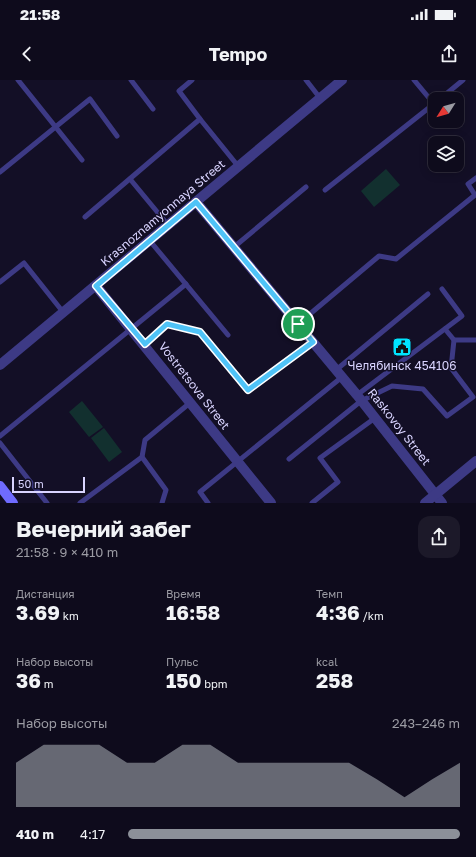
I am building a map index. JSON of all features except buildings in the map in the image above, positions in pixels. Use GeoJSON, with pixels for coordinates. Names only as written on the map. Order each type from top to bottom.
{"type":"FeatureCollection","features":[{"type":"Feature","properties":{"kind":"main road"},"geometry":{"type":"LineString","coordinates":[[0,486],[13,503]]}},
{"type":"Feature","properties":{"kind":"street","name":"Krasnoznamyonnaya Street"},"geometry":{"type":"LineString","coordinates":[[0,365],[342,80]]}},
{"type":"Feature","properties":{"kind":"street","name":"Raskovoy Street"},"geometry":{"type":"LineString","coordinates":[[196,202],[339,373],[442,503]]}},
{"type":"Feature","properties":{"kind":"street","name":"Vostretsova Street"},"geometry":{"type":"LineString","coordinates":[[96,286],[145,344],[272,503]]}},
{"type":"Feature","properties":{"kind":"street"},"geometry":{"type":"LineString","coordinates":[[425,503],[476,461]]}},
{"type":"Feature","properties":{"kind":"lane"},"geometry":{"type":"LineString","coordinates":[[18,80],[82,160]]}},
{"type":"Feature","properties":{"kind":"lane"},"geometry":{"type":"LineString","coordinates":[[131,80],[153,109]]}},
{"type":"Feature","properties":{"kind":"lane"},"geometry":{"type":"LineString","coordinates":[[306,80],[320,98]]}},
{"type":"Feature","properties":{"kind":"lane"},"geometry":{"type":"LineString","coordinates":[[414,80],[428,97]]}},
{"type":"Feature","properties":{"kind":"lane"},"geometry":{"type":"LineString","coordinates":[[448,92],[463,80]]}},
{"type":"Feature","properties":{"kind":"lane"},"geometry":{"type":"LineString","coordinates":[[189,81],[179,91],[238,166]]}},
{"type":"Feature","properties":{"kind":"lane"},"geometry":{"type":"LineString","coordinates":[[0,172],[90,99],[116,136]]}},
{"type":"Feature","properties":{"kind":"lane"},"geometry":{"type":"LineString","coordinates":[[325,190],[428,109]]}},
{"type":"Feature","properties":{"kind":"lane"},"geometry":{"type":"LineString","coordinates":[[85,217],[200,119]]}},
{"type":"Feature","properties":{"kind":"lane"},"geometry":{"type":"LineString","coordinates":[[298,324],[379,256],[396,259],[475,194],[468,184],[476,178]]}},
{"type":"Feature","properties":{"kind":"lane"},"geometry":{"type":"LineString","coordinates":[[130,179],[168,225]]}},
{"type":"Feature","properties":{"kind":"lane"},"geometry":{"type":"LineString","coordinates":[[234,247],[306,187]]}},
{"type":"Feature","properties":{"kind":"lane"},"geometry":{"type":"LineString","coordinates":[[150,241],[228,335]]}},
{"type":"Feature","properties":{"kind":"lane"},"geometry":{"type":"LineString","coordinates":[[0,282],[24,263],[63,312]]}},
{"type":"Feature","properties":{"kind":"lane"},"geometry":{"type":"LineString","coordinates":[[0,436],[186,284]]}},
{"type":"Feature","properties":{"kind":"lane"},"geometry":{"type":"LineString","coordinates":[[289,459],[359,398],[462,316],[442,289]]}},
{"type":"Feature","properties":{"kind":"lane"},"geometry":{"type":"LineString","coordinates":[[208,503],[200,492],[238,462],[428,294]]}},
{"type":"Feature","properties":{"kind":"lane"},"geometry":{"type":"LineString","coordinates":[[145,344],[167,324],[200,332],[248,390],[313,342]]}},
{"type":"Feature","properties":{"kind":"lane"},"geometry":{"type":"LineString","coordinates":[[359,398],[392,386],[423,389],[447,416],[473,398],[451,368],[454,340],[445,329]]}},
{"type":"Feature","properties":{"kind":"lane"},"geometry":{"type":"LineString","coordinates":[[454,340],[476,340]]}},
{"type":"Feature","properties":{"kind":"lane"},"geometry":{"type":"LineString","coordinates":[[80,503],[142,457],[145,440],[191,402]]}},
{"type":"Feature","properties":{"kind":"lane"},"geometry":{"type":"LineString","coordinates":[[312,503],[338,482],[320,458],[375,418]]}},
{"type":"Feature","properties":{"kind":"lane"},"geometry":{"type":"LineString","coordinates":[[0,443],[47,503]]}},
{"type":"Feature","properties":{"kind":"lane"},"geometry":{"type":"LineString","coordinates":[[142,457],[166,490],[162,503]]}},
{"type":"Feature","properties":{"kind":"green space"},"geometry":{"type":"Polygon","coordinates":[[[386,169],[400,185],[374,207],[361,191],[386,169]]]}},
{"type":"Feature","properties":{"kind":"green space"},"geometry":{"type":"Polygon","coordinates":[[[82,401],[103,427],[89,437],[69,412],[82,401]]]}},
{"type":"Feature","properties":{"kind":"green space"},"geometry":{"type":"Polygon","coordinates":[[[104,428],[122,452],[109,462],[91,438],[104,428]]]}},
{"type":"Feature","properties":{"kind":"place","name":"Челябинск 454106"},"geometry":{"type":"Point","coordinates":[402,347]}},
{"type":"Feature","properties":{"kind":"route"},"geometry":{"type":"LineString","coordinates":[[196,202],[298,324],[313,342],[248,390],[200,332],[167,324],[145,344],[96,286],[196,202]]}}]}
